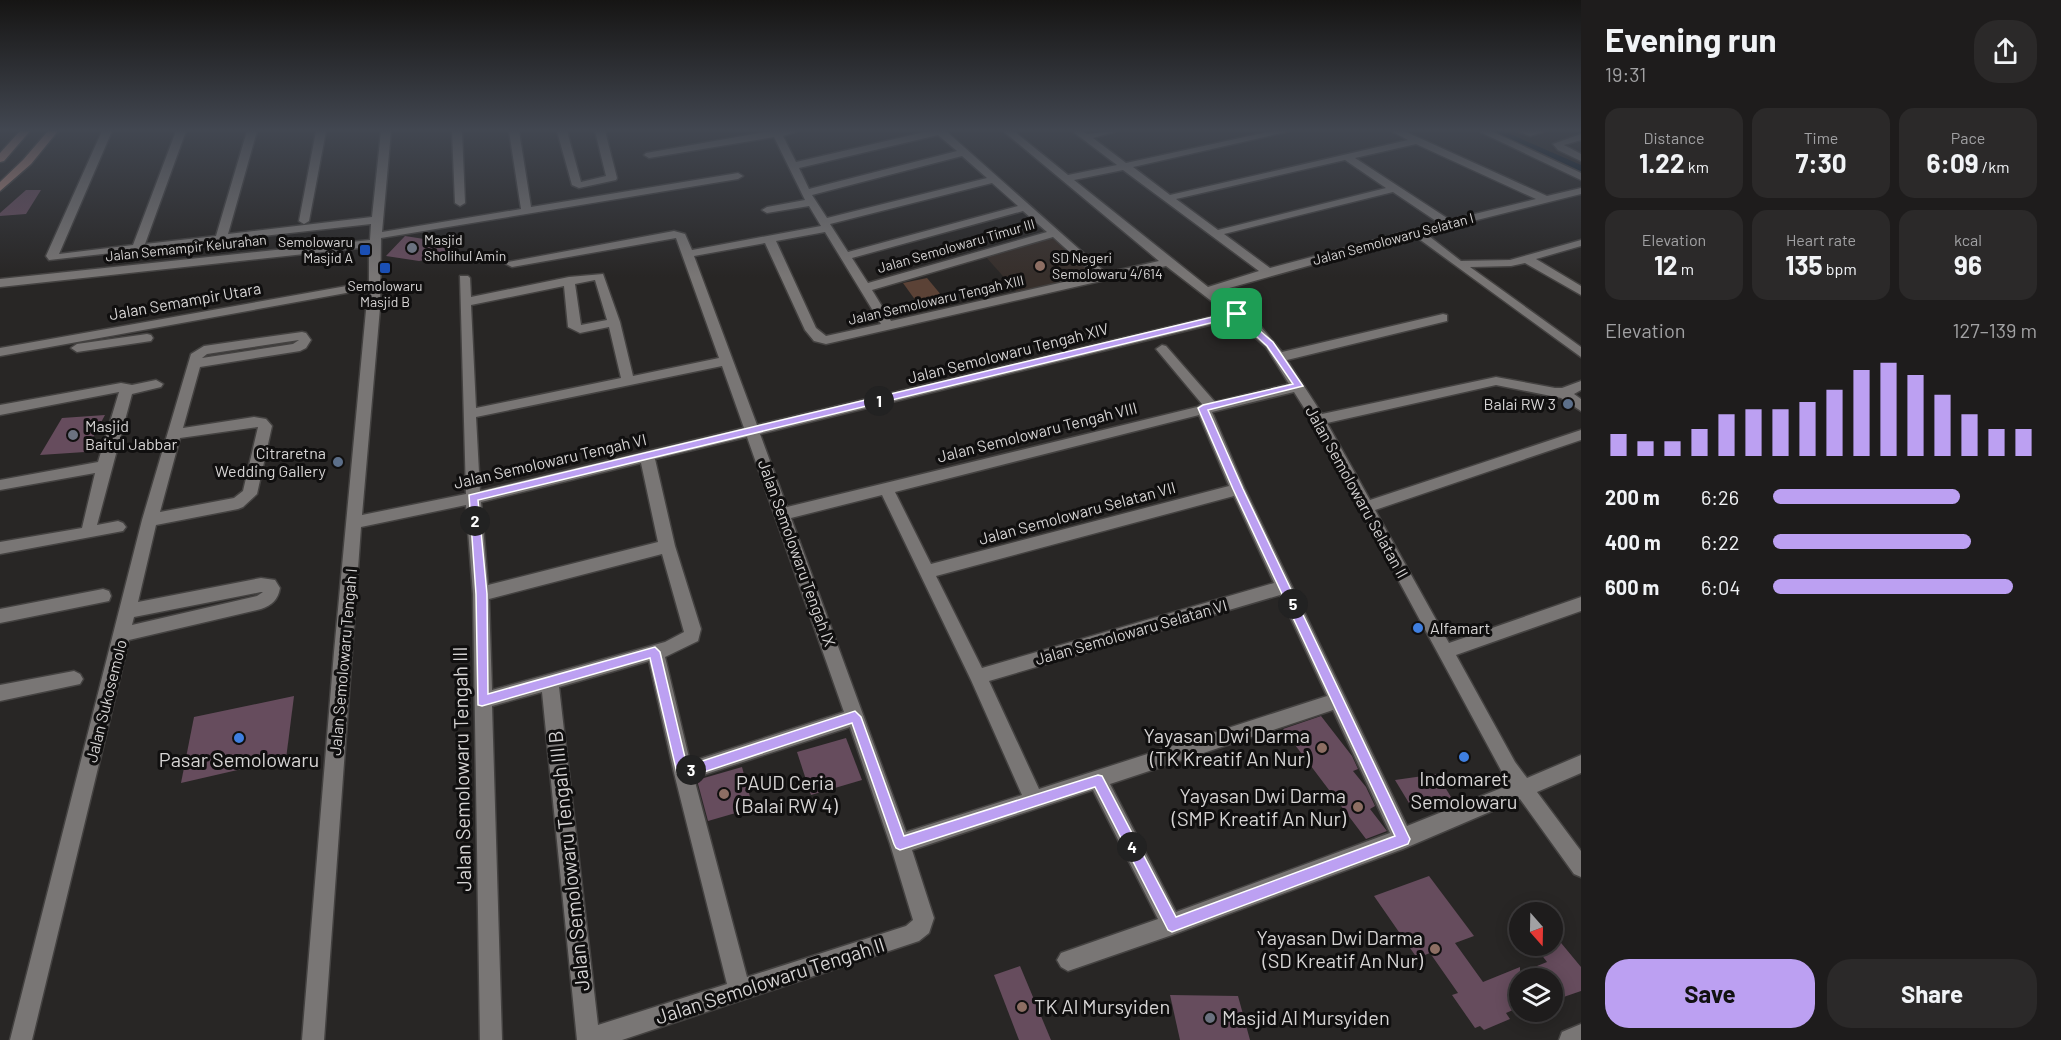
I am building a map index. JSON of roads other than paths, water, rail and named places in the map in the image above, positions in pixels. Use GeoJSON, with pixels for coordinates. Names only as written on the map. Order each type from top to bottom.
{"type":"FeatureCollection","features":[{"type":"Feature","properties":{"kind":"street"},"geometry":{"type":"LineString","coordinates":[[41,279],[85,180]]}},
{"type":"Feature","properties":{"kind":"street"},"geometry":{"type":"LineString","coordinates":[[138,247],[163,180]]}},
{"type":"Feature","properties":{"kind":"street"},"geometry":{"type":"LineString","coordinates":[[220,238],[237,180]]}},
{"type":"Feature","properties":{"kind":"street"},"geometry":{"type":"LineString","coordinates":[[304,221],[312,180]]}},
{"type":"Feature","properties":{"kind":"street","name":"Jalan Semolowaru Tengah I"},"geometry":{"type":"LineString","coordinates":[[313,1040],[342,652],[356,522],[375,284],[375,240],[381,180]]}},
{"type":"Feature","properties":{"kind":"street"},"geometry":{"type":"LineString","coordinates":[[459,180],[460,203]]}},
{"type":"Feature","properties":{"kind":"street"},"geometry":{"type":"LineString","coordinates":[[521,180],[526,210]]}},
{"type":"Feature","properties":{"kind":"street"},"geometry":{"type":"LineString","coordinates":[[575,180],[576,183],[605,180]]}},
{"type":"Feature","properties":{"kind":"street","name":"Jalan Semampir Kelurahan"},"geometry":{"type":"LineString","coordinates":[[0,283],[375,240],[526,210],[716,180]]}},
{"type":"Feature","properties":{"kind":"street"},"geometry":{"type":"LineString","coordinates":[[800,180],[889,327]]}},
{"type":"Feature","properties":{"kind":"street"},"geometry":{"type":"LineString","coordinates":[[767,210],[869,180]]}},
{"type":"Feature","properties":{"kind":"street"},"geometry":{"type":"LineString","coordinates":[[689,254],[826,225],[992,180]]}},
{"type":"Feature","properties":{"kind":"street"},"geometry":{"type":"LineString","coordinates":[[995,180],[1105,278]]}},
{"type":"Feature","properties":{"kind":"street","name":"Jalan Semolowaru Selatan II"},"geometry":{"type":"LineString","coordinates":[[1067,180],[1168,262],[1257,330],[1280,357],[1319,420],[1498,751],[1581,867]]}},
{"type":"Feature","properties":{"kind":"street"},"geometry":{"type":"LineString","coordinates":[[1143,180],[1268,272]]}},
{"type":"Feature","properties":{"kind":"street"},"geometry":{"type":"LineString","coordinates":[[1169,198],[1249,180]]}},
{"type":"Feature","properties":{"kind":"street"},"geometry":{"type":"LineString","coordinates":[[1380,180],[1448,224]]}},
{"type":"Feature","properties":{"kind":"street"},"geometry":{"type":"LineString","coordinates":[[1501,180],[1544,199]]}},
{"type":"Feature","properties":{"kind":"street"},"geometry":{"type":"LineString","coordinates":[[1217,233],[1394,189]]}},
{"type":"Feature","properties":{"kind":"street","name":"Jalan Semolowaru Selatan I"},"geometry":{"type":"LineString","coordinates":[[1207,291],[1268,272],[1448,224],[1544,199],[1581,192]]}},
{"type":"Feature","properties":{"kind":"street"},"geometry":{"type":"LineString","coordinates":[[845,256],[1026,207]]}},
{"type":"Feature","properties":{"kind":"street"},"geometry":{"type":"LineString","coordinates":[[53,255],[377,220]]}},
{"type":"Feature","properties":{"kind":"street"},"geometry":{"type":"LineString","coordinates":[[1418,232],[1458,264],[1581,352]]}},
{"type":"Feature","properties":{"kind":"street","name":"Jalan Semolowaru Timur III"},"geometry":{"type":"LineString","coordinates":[[864,288],[1056,233]]}},
{"type":"Feature","properties":{"kind":"street","name":"Jalan Semolowaru Tengah IX"},"geometry":{"type":"LineString","coordinates":[[512,264],[676,234],[681,236],[784,514],[900,844],[924,918],[922,926],[916,932]]}},
{"type":"Feature","properties":{"kind":"street","name":"Jalan Semolowaru Tengah XIII"},"geometry":{"type":"LineString","coordinates":[[769,238],[811,330],[818,338],[830,339],[1168,262]]}},
{"type":"Feature","properties":{"kind":"street"},"geometry":{"type":"LineString","coordinates":[[1458,264],[1504,264],[1581,243]]}},
{"type":"Feature","properties":{"kind":"street"},"geometry":{"type":"LineString","coordinates":[[1527,259],[1581,291]]}},
{"type":"Feature","properties":{"kind":"street"},"geometry":{"type":"LineString","coordinates":[[466,302],[600,277],[614,322],[628,381]]}},
{"type":"Feature","properties":{"kind":"street","name":"Jalan Semolowaru Tengah III"},"geometry":{"type":"LineString","coordinates":[[464,278],[473,498],[481,594],[491,1040]]}},
{"type":"Feature","properties":{"kind":"street"},"geometry":{"type":"LineString","coordinates":[[569,281],[574,327],[580,329],[614,322]]}},
{"type":"Feature","properties":{"kind":"street","name":"Jalan Semampir Utara"},"geometry":{"type":"LineString","coordinates":[[0,352],[375,284]]}},
{"type":"Feature","properties":{"kind":"street","name":"Jalan Semolowaru Tengah XIV"},"geometry":{"type":"LineString","coordinates":[[752,430],[1237,314]]}},
{"type":"Feature","properties":{"kind":"street"},"geometry":{"type":"LineString","coordinates":[[1280,357],[1443,318]]}},
{"type":"Feature","properties":{"kind":"street"},"geometry":{"type":"LineString","coordinates":[[302,336],[304,340],[302,345],[296,348],[194,363],[197,353],[204,350],[291,337],[302,336]]}},
{"type":"Feature","properties":{"kind":"street"},"geometry":{"type":"LineString","coordinates":[[0,360],[147,338]]}},
{"type":"Feature","properties":{"kind":"street"},"geometry":{"type":"LineString","coordinates":[[1162,349],[1207,407],[1238,489],[1403,839]]}},
{"type":"Feature","properties":{"kind":"street"},"geometry":{"type":"LineString","coordinates":[[470,414],[726,361]]}},
{"type":"Feature","properties":{"kind":"street","name":"Jalan Sukosemolo"},"geometry":{"type":"LineString","coordinates":[[21,1040],[150,520],[194,363]]}},
{"type":"Feature","properties":{"kind":"street"},"geometry":{"type":"LineString","coordinates":[[1319,420],[1496,381],[1554,393],[1564,393],[1581,385]]}},
{"type":"Feature","properties":{"kind":"street"},"geometry":{"type":"LineString","coordinates":[[127,391],[156,384]]}},
{"type":"Feature","properties":{"kind":"street","name":"Jalan Semolowaru Tengah VIII"},"geometry":{"type":"LineString","coordinates":[[784,514],[1207,407],[1299,386]]}},
{"type":"Feature","properties":{"kind":"street"},"geometry":{"type":"LineString","coordinates":[[0,410],[121,387],[126,387],[127,391]]}},
{"type":"Feature","properties":{"kind":"street"},"geometry":{"type":"LineString","coordinates":[[88,532],[104,466],[127,391]]}},
{"type":"Feature","properties":{"kind":"street"},"geometry":{"type":"LineString","coordinates":[[1564,393],[1581,406]]}},
{"type":"Feature","properties":{"kind":"street"},"geometry":{"type":"LineString","coordinates":[[150,520],[238,502],[246,498],[250,494],[265,426],[262,422],[254,422],[174,434]]}},
{"type":"Feature","properties":{"kind":"street","name":"Jalan Semolowaru Tengah VI"},"geometry":{"type":"LineString","coordinates":[[356,522],[473,498],[752,430]]}},
{"type":"Feature","properties":{"kind":"street"},"geometry":{"type":"LineString","coordinates":[[1366,507],[1581,435]]}},
{"type":"Feature","properties":{"kind":"street"},"geometry":{"type":"LineString","coordinates":[[482,701],[655,652],[680,644],[692,636],[693,632],[667,546],[647,457]]}},
{"type":"Feature","properties":{"kind":"street"},"geometry":{"type":"LineString","coordinates":[[0,485],[104,466]]}},
{"type":"Feature","properties":{"kind":"street"},"geometry":{"type":"LineString","coordinates":[[886,489],[978,677],[1034,800]]}},
{"type":"Feature","properties":{"kind":"street","name":"Jalan Semolowaru Selatan VII"},"geometry":{"type":"LineString","coordinates":[[926,573],[1238,489]]}},
{"type":"Feature","properties":{"kind":"street"},"geometry":{"type":"LineString","coordinates":[[0,548],[118,527]]}},
{"type":"Feature","properties":{"kind":"street"},"geometry":{"type":"LineString","coordinates":[[481,594],[667,546]]}},
{"type":"Feature","properties":{"kind":"street"},"geometry":{"type":"LineString","coordinates":[[123,634],[261,602],[271,595],[273,588],[269,585],[261,585],[128,611]]}},
{"type":"Feature","properties":{"kind":"street","name":"Jalan Semolowaru Selatan VI"},"geometry":{"type":"LineString","coordinates":[[978,677],[1285,587]]}},
{"type":"Feature","properties":{"kind":"street"},"geometry":{"type":"LineString","coordinates":[[0,616],[103,596]]}},
{"type":"Feature","properties":{"kind":"street"},"geometry":{"type":"LineString","coordinates":[[1444,652],[1581,604]]}},
{"type":"Feature","properties":{"kind":"street"},"geometry":{"type":"LineString","coordinates":[[655,652],[683,773],[740,991]]}},
{"type":"Feature","properties":{"kind":"street"},"geometry":{"type":"LineString","coordinates":[[0,693],[74,679]]}},
{"type":"Feature","properties":{"kind":"street","name":"Jalan Semolowaru Tengah III B"},"geometry":{"type":"LineString","coordinates":[[550,683],[588,1040]]}},
{"type":"Feature","properties":{"kind":"street"},"geometry":{"type":"LineString","coordinates":[[900,844],[1339,700]]}},
{"type":"Feature","properties":{"kind":"street"},"geometry":{"type":"LineString","coordinates":[[683,773],[855,717]]}},
{"type":"Feature","properties":{"kind":"street"},"geometry":{"type":"LineString","coordinates":[[1068,960],[1172,925],[1403,839],[1581,764]]}},
{"type":"Feature","properties":{"kind":"street"},"geometry":{"type":"LineString","coordinates":[[1098,780],[1172,925]]}},
{"type":"Feature","properties":{"kind":"street","name":"Jalan Semolowaru Tengah II"},"geometry":{"type":"LineString","coordinates":[[588,1040],[916,932]]}},
{"type":"Feature","properties":{"kind":"street"},"geometry":{"type":"LineString","coordinates":[[1570,1040],[1581,1035]]}},
{"type":"Feature","properties":{"kind":"place","name":"Masjid Sholihul Amin"},"geometry":{"type":"Point","coordinates":[412,248]}},
{"type":"Feature","properties":{"kind":"place","name":"Semolowaru Masjid A"},"geometry":{"type":"Point","coordinates":[365,250]}},
{"type":"Feature","properties":{"kind":"place","name":"SD Negeri Semolowaru 4/614"},"geometry":{"type":"Point","coordinates":[1040,266]}},
{"type":"Feature","properties":{"kind":"place","name":"Semolowaru Masjid B"},"geometry":{"type":"Point","coordinates":[385,268]}},
{"type":"Feature","properties":{"kind":"place","name":"Balai RW 3"},"geometry":{"type":"Point","coordinates":[1568,404]}},
{"type":"Feature","properties":{"kind":"place","name":"Masjid Baitul Jabbar"},"geometry":{"type":"Point","coordinates":[73,435]}},
{"type":"Feature","properties":{"kind":"place","name":"Citraretna Wedding Gallery"},"geometry":{"type":"Point","coordinates":[338,462]}},
{"type":"Feature","properties":{"kind":"place","name":"Alfamart"},"geometry":{"type":"Point","coordinates":[1418,628]}},
{"type":"Feature","properties":{"kind":"place","name":"Pasar Semolowaru"},"geometry":{"type":"Point","coordinates":[239,738]}},
{"type":"Feature","properties":{"kind":"place","name":"Yayasan Dwi Darma (TK Kreatif An Nur)"},"geometry":{"type":"Point","coordinates":[1322,748]}},
{"type":"Feature","properties":{"kind":"place","name":"Indomaret Semolowaru"},"geometry":{"type":"Point","coordinates":[1464,757]}},
{"type":"Feature","properties":{"kind":"place","name":"PAUD Ceria (Balai RW 4)"},"geometry":{"type":"Point","coordinates":[724,794]}},
{"type":"Feature","properties":{"kind":"place","name":"Yayasan Dwi Darma (SMP Kreatif An Nur)"},"geometry":{"type":"Point","coordinates":[1358,807]}},
{"type":"Feature","properties":{"kind":"place","name":"Yayasan Dwi Darma (SD Kreatif An Nur)"},"geometry":{"type":"Point","coordinates":[1435,949]}},
{"type":"Feature","properties":{"kind":"place","name":"TK Al Mursyiden"},"geometry":{"type":"Point","coordinates":[1022,1007]}},
{"type":"Feature","properties":{"kind":"place","name":"Masjid Al Mursyiden"},"geometry":{"type":"Point","coordinates":[1210,1018]}}]}
